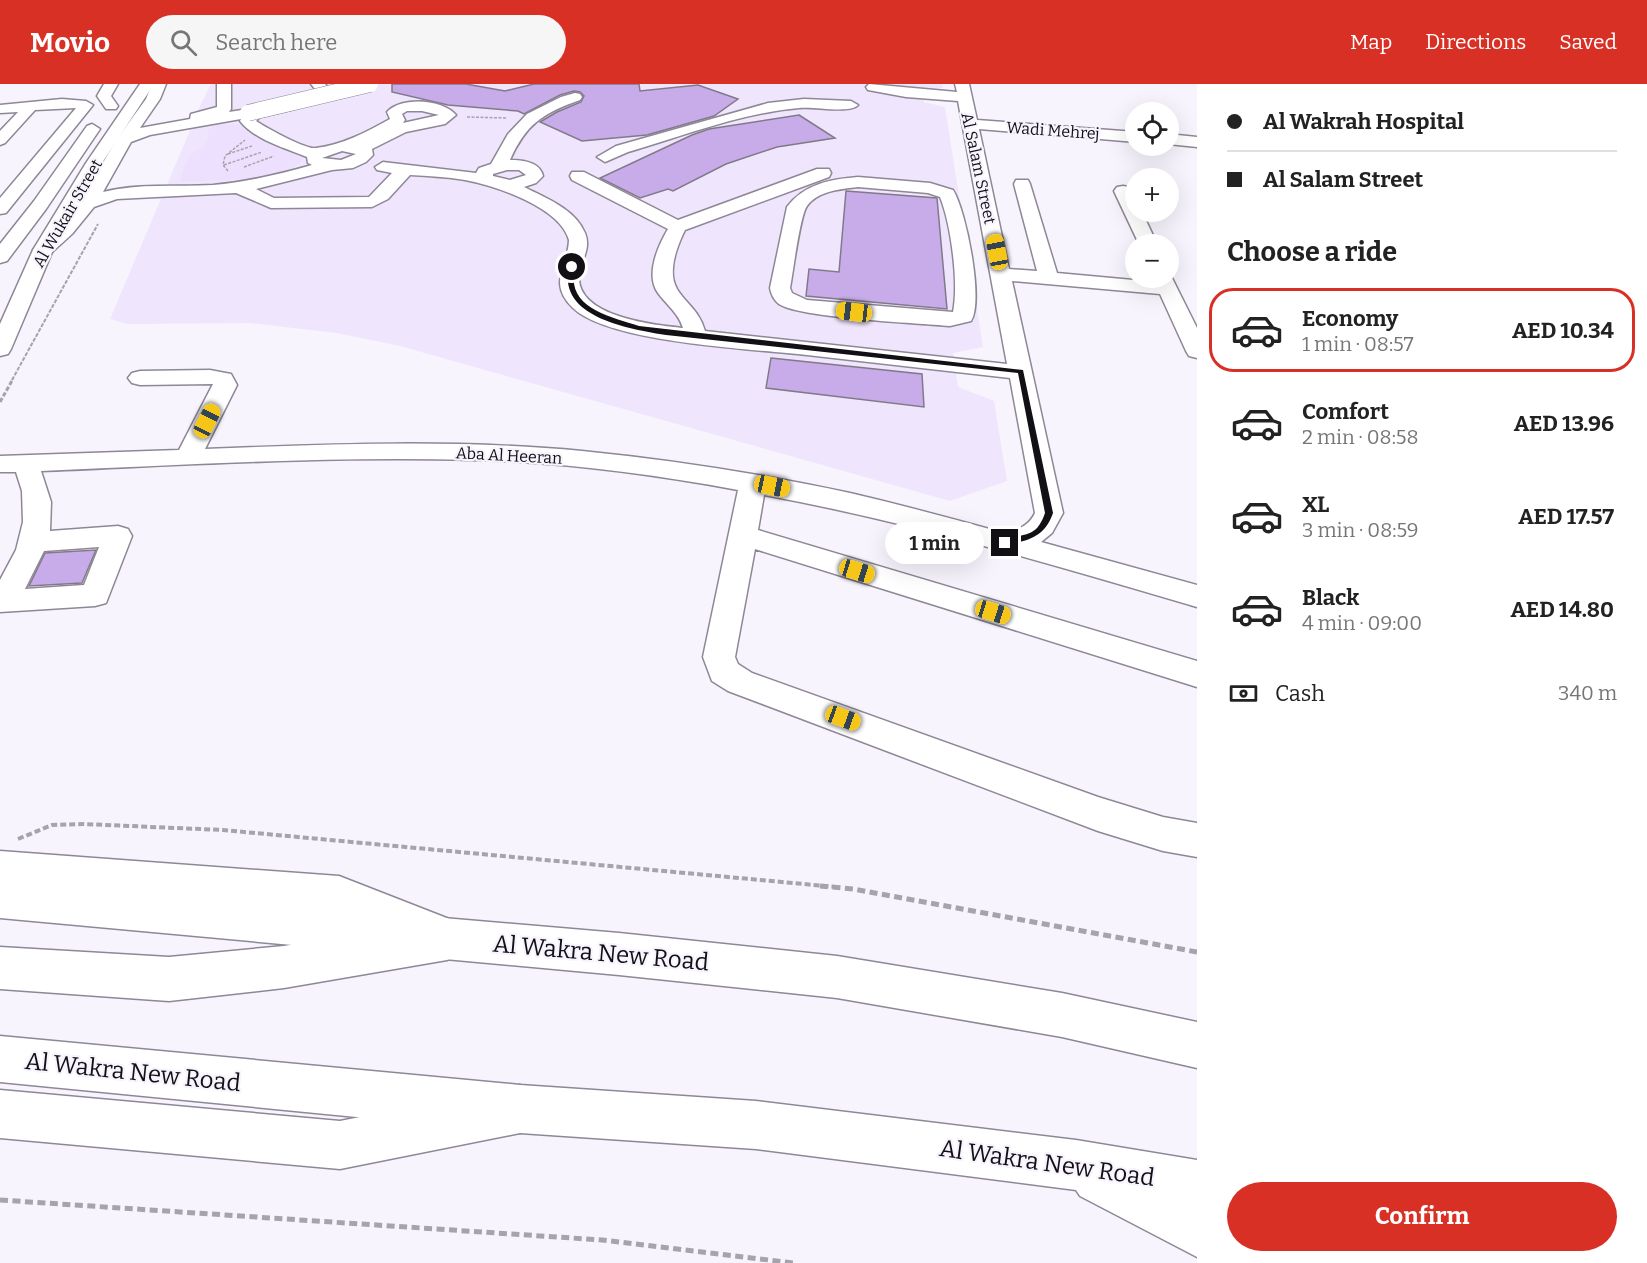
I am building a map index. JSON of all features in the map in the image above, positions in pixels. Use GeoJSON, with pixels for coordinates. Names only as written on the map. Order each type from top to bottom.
{"type":"FeatureCollection","features":[{"type":"Feature","properties":{"kind":"street"},"geometry":{"type":"LineString","coordinates":[[111,84],[104,96],[111,106]]}},
{"type":"Feature","properties":{"kind":"street"},"geometry":{"type":"LineString","coordinates":[[43,250],[88,203],[136,121],[140,93],[159,84]]}},
{"type":"Feature","properties":{"kind":"street"},"geometry":{"type":"LineString","coordinates":[[226,84],[223,101],[226,106],[235,112],[247,113]]}},
{"type":"Feature","properties":{"kind":"street"},"geometry":{"type":"LineString","coordinates":[[326,87],[354,84]]}},
{"type":"Feature","properties":{"kind":"street"},"geometry":{"type":"LineString","coordinates":[[125,139],[147,131],[247,113],[370,84]]}},
{"type":"Feature","properties":{"kind":"street"},"geometry":{"type":"LineString","coordinates":[[326,87],[322,97],[316,100],[267,111],[247,121],[263,133],[315,157],[424,167],[542,167],[629,163]]}},
{"type":"Feature","properties":{"kind":"street"},"geometry":{"type":"LineString","coordinates":[[326,87],[336,97],[329,101],[278,112],[263,120],[274,130],[295,140],[358,148],[352,160]]}},
{"type":"Feature","properties":{"kind":"street"},"geometry":{"type":"LineString","coordinates":[[813,89],[842,97]]}},
{"type":"Feature","properties":{"kind":"street"},"geometry":{"type":"LineString","coordinates":[[99,181],[124,185],[243,179],[280,180],[352,160],[406,170],[465,175],[542,167],[622,149],[773,106],[842,97],[868,89],[906,93],[964,91]]}},
{"type":"Feature","properties":{"kind":"street"},"geometry":{"type":"LineString","coordinates":[[47,120],[72,90]]}},
{"type":"Feature","properties":{"kind":"street","name":"Al Salam Street"},"geometry":{"type":"LineString","coordinates":[[964,91],[1049,513],[1046,524],[1037,533],[1005,543]]}},
{"type":"Feature","properties":{"kind":"street","name":"Al Wukair Street"},"geometry":{"type":"LineString","coordinates":[[0,257],[40,205],[84,139],[111,106],[140,93]]}},
{"type":"Feature","properties":{"kind":"street","name":"Al Wukair Street"},"geometry":{"type":"LineString","coordinates":[[0,349],[43,250],[94,163],[140,93]]}},
{"type":"Feature","properties":{"kind":"street"},"geometry":{"type":"LineString","coordinates":[[575,97],[532,117],[512,138],[542,167],[678,227]]}},
{"type":"Feature","properties":{"kind":"street"},"geometry":{"type":"LineString","coordinates":[[828,118],[846,112],[842,97]]}},
{"type":"Feature","properties":{"kind":"street"},"geometry":{"type":"LineString","coordinates":[[0,109],[82,103],[86,107],[0,209]]}},
{"type":"Feature","properties":{"kind":"street"},"geometry":{"type":"LineString","coordinates":[[136,121],[160,122],[205,115],[222,110],[226,106]]}},
{"type":"Feature","properties":{"kind":"street"},"geometry":{"type":"LineString","coordinates":[[0,140],[30,107]]}},
{"type":"Feature","properties":{"kind":"street"},"geometry":{"type":"LineString","coordinates":[[88,203],[113,194],[243,179],[297,170],[315,157],[338,147],[354,144],[394,123],[398,120],[394,112],[402,108],[438,110],[449,115],[447,119],[402,128],[364,147],[352,160]]}},
{"type":"Feature","properties":{"kind":"street","name":"Wadi Mehrej"},"geometry":{"type":"LineString","coordinates":[[971,124],[1125,136]]}},
{"type":"Feature","properties":{"kind":"street"},"geometry":{"type":"LineString","coordinates":[[1179,140],[1197,142]]}},
{"type":"Feature","properties":{"kind":"street"},"geometry":{"type":"LineString","coordinates":[[696,336],[691,318],[666,289],[662,273],[670,241],[678,227],[842,166]]}},
{"type":"Feature","properties":{"kind":"street"},"geometry":{"type":"LineString","coordinates":[[542,167],[536,201],[571,224],[579,245],[569,278],[571,289],[595,314],[614,322],[648,330],[1021,372]]}},
{"type":"Feature","properties":{"kind":"street"},"geometry":{"type":"LineString","coordinates":[[243,179],[271,203],[372,202],[383,195],[396,175],[406,170]]}},
{"type":"Feature","properties":{"kind":"street"},"geometry":{"type":"LineString","coordinates":[[846,183],[930,188],[944,192],[950,197],[964,276],[966,309],[963,316],[950,320],[875,314],[804,306],[787,300],[782,295],[780,288],[796,207],[810,193],[846,183]]}},
{"type":"Feature","properties":{"kind":"street"},"geometry":{"type":"LineString","coordinates":[[1022,184],[1049,278]]}},
{"type":"Feature","properties":{"kind":"street"},"geometry":{"type":"LineString","coordinates":[[1123,191],[1143,234]]}},
{"type":"Feature","properties":{"kind":"street"},"geometry":{"type":"LineString","coordinates":[[1001,274],[1125,281]]}},
{"type":"Feature","properties":{"kind":"street"},"geometry":{"type":"LineString","coordinates":[[1169,288],[1191,324],[1197,351]]}},
{"type":"Feature","properties":{"kind":"street"},"geometry":{"type":"LineString","coordinates":[[875,314],[875,356]]}},
{"type":"Feature","properties":{"kind":"street"},"geometry":{"type":"LineString","coordinates":[[140,378],[210,377],[223,379],[225,385],[189,456]]}},
{"type":"Feature","properties":{"kind":"street","name":"Aba Al Heeran"},"geometry":{"type":"LineString","coordinates":[[7,464],[363,451],[474,452],[581,459],[675,470],[753,483],[919,519],[1197,596]]}},
{"type":"Feature","properties":{"kind":"street"},"geometry":{"type":"LineString","coordinates":[[7,464],[31,473],[37,493],[33,542]]}},
{"type":"Feature","properties":{"kind":"street"},"geometry":{"type":"LineString","coordinates":[[753,483],[719,657],[724,672],[740,682],[1098,814],[1163,834],[1197,840]]}},
{"type":"Feature","properties":{"kind":"street"},"geometry":{"type":"LineString","coordinates":[[744,536],[1197,674]]}},
{"type":"Feature","properties":{"kind":"street"},"geometry":{"type":"LineString","coordinates":[[5,856],[339,895],[447,939]]}},
{"type":"Feature","properties":{"kind":"street","name":"Al Wakra New Road"},"geometry":{"type":"LineString","coordinates":[[0,899],[837,977],[1062,1015],[1197,1046]]}},
{"type":"Feature","properties":{"kind":"street"},"geometry":{"type":"LineString","coordinates":[[0,968],[169,979],[284,967],[447,939]]}},
{"type":"Feature","properties":{"kind":"street","name":"Al Wakra New Road"},"geometry":{"type":"LineString","coordinates":[[0,1059],[520,1109],[756,1125],[1076,1165],[1197,1185]]}},
{"type":"Feature","properties":{"kind":"street"},"geometry":{"type":"LineString","coordinates":[[0,1114],[340,1145],[520,1109]]}},
{"type":"Feature","properties":{"kind":"street"},"geometry":{"type":"LineString","coordinates":[[1076,1165],[1197,1231]]}},
{"type":"Feature","properties":{"kind":"path"},"geometry":{"type":"LineString","coordinates":[[447,119],[532,117]]}},
{"type":"Feature","properties":{"kind":"path"},"geometry":{"type":"LineString","coordinates":[[223,165],[225,156],[235,147],[263,133]]}},
{"type":"Feature","properties":{"kind":"path"},"geometry":{"type":"LineString","coordinates":[[223,165],[291,146]]}},
{"type":"Feature","properties":{"kind":"path"},"geometry":{"type":"LineString","coordinates":[[223,165],[229,172],[243,179],[291,146]]}},
{"type":"Feature","properties":{"kind":"path"},"geometry":{"type":"LineString","coordinates":[[0,402],[113,194]]}},
{"type":"Feature","properties":{"kind":"path"},"geometry":{"type":"LineString","coordinates":[[5,856],[52,825],[82,824],[223,831],[853,889],[1197,952]]}},
{"type":"Feature","properties":{"kind":"path"},"geometry":{"type":"LineString","coordinates":[[0,1200],[602,1240],[794,1263]]}},
{"type":"Feature","properties":{"kind":"shaded area"},"geometry":{"type":"Polygon","coordinates":[[[211,84],[942,84],[943,88],[923,90],[924,102],[945,107],[983,347],[953,353],[958,387],[994,401],[1007,481],[950,501],[400,346],[337,333],[250,323],[127,324],[110,319],[191,128],[214,123],[196,114],[211,84]]]}},
{"type":"Feature","properties":{"kind":"shaded area"},"geometry":{"type":"Polygon","coordinates":[[[218,124],[244,125],[258,135],[305,156],[297,165],[267,175],[227,180],[180,181],[188,159],[207,141],[208,129],[218,124]]]}},
{"type":"Feature","properties":{"kind":"building"},"geometry":{"type":"Polygon","coordinates":[[[392,84],[466,84],[505,91],[534,84],[639,84],[640,91],[698,85],[738,99],[714,116],[647,135],[582,141],[540,122],[581,102],[584,96],[580,92],[574,91],[560,95],[524,114],[518,111],[448,105],[392,92],[392,84]]]}},
{"type":"Feature","properties":{"kind":"building"},"geometry":{"type":"Polygon","coordinates":[[[799,115],[835,138],[777,147],[726,164],[673,191],[668,189],[640,198],[600,178],[709,129],[799,115]]]}},
{"type":"Feature","properties":{"kind":"building"},"geometry":{"type":"Polygon","coordinates":[[[846,191],[937,198],[947,309],[806,296],[809,269],[839,272],[846,191]]]}},
{"type":"Feature","properties":{"kind":"building"},"geometry":{"type":"Polygon","coordinates":[[[771,358],[922,374],[924,407],[766,388],[771,358]]]}},
{"type":"Feature","properties":{"kind":"building"},"geometry":{"type":"Polygon","coordinates":[[[96,550],[82,583],[29,586],[45,553],[96,550]]]}},
{"type":"Feature","properties":{"kind":"route"},"geometry":{"type":"LineString","coordinates":[[572,267],[569,278],[571,289],[581,302],[595,314],[638,328],[1021,372],[1049,513],[1046,524],[1037,533],[1005,543]]}}]}
